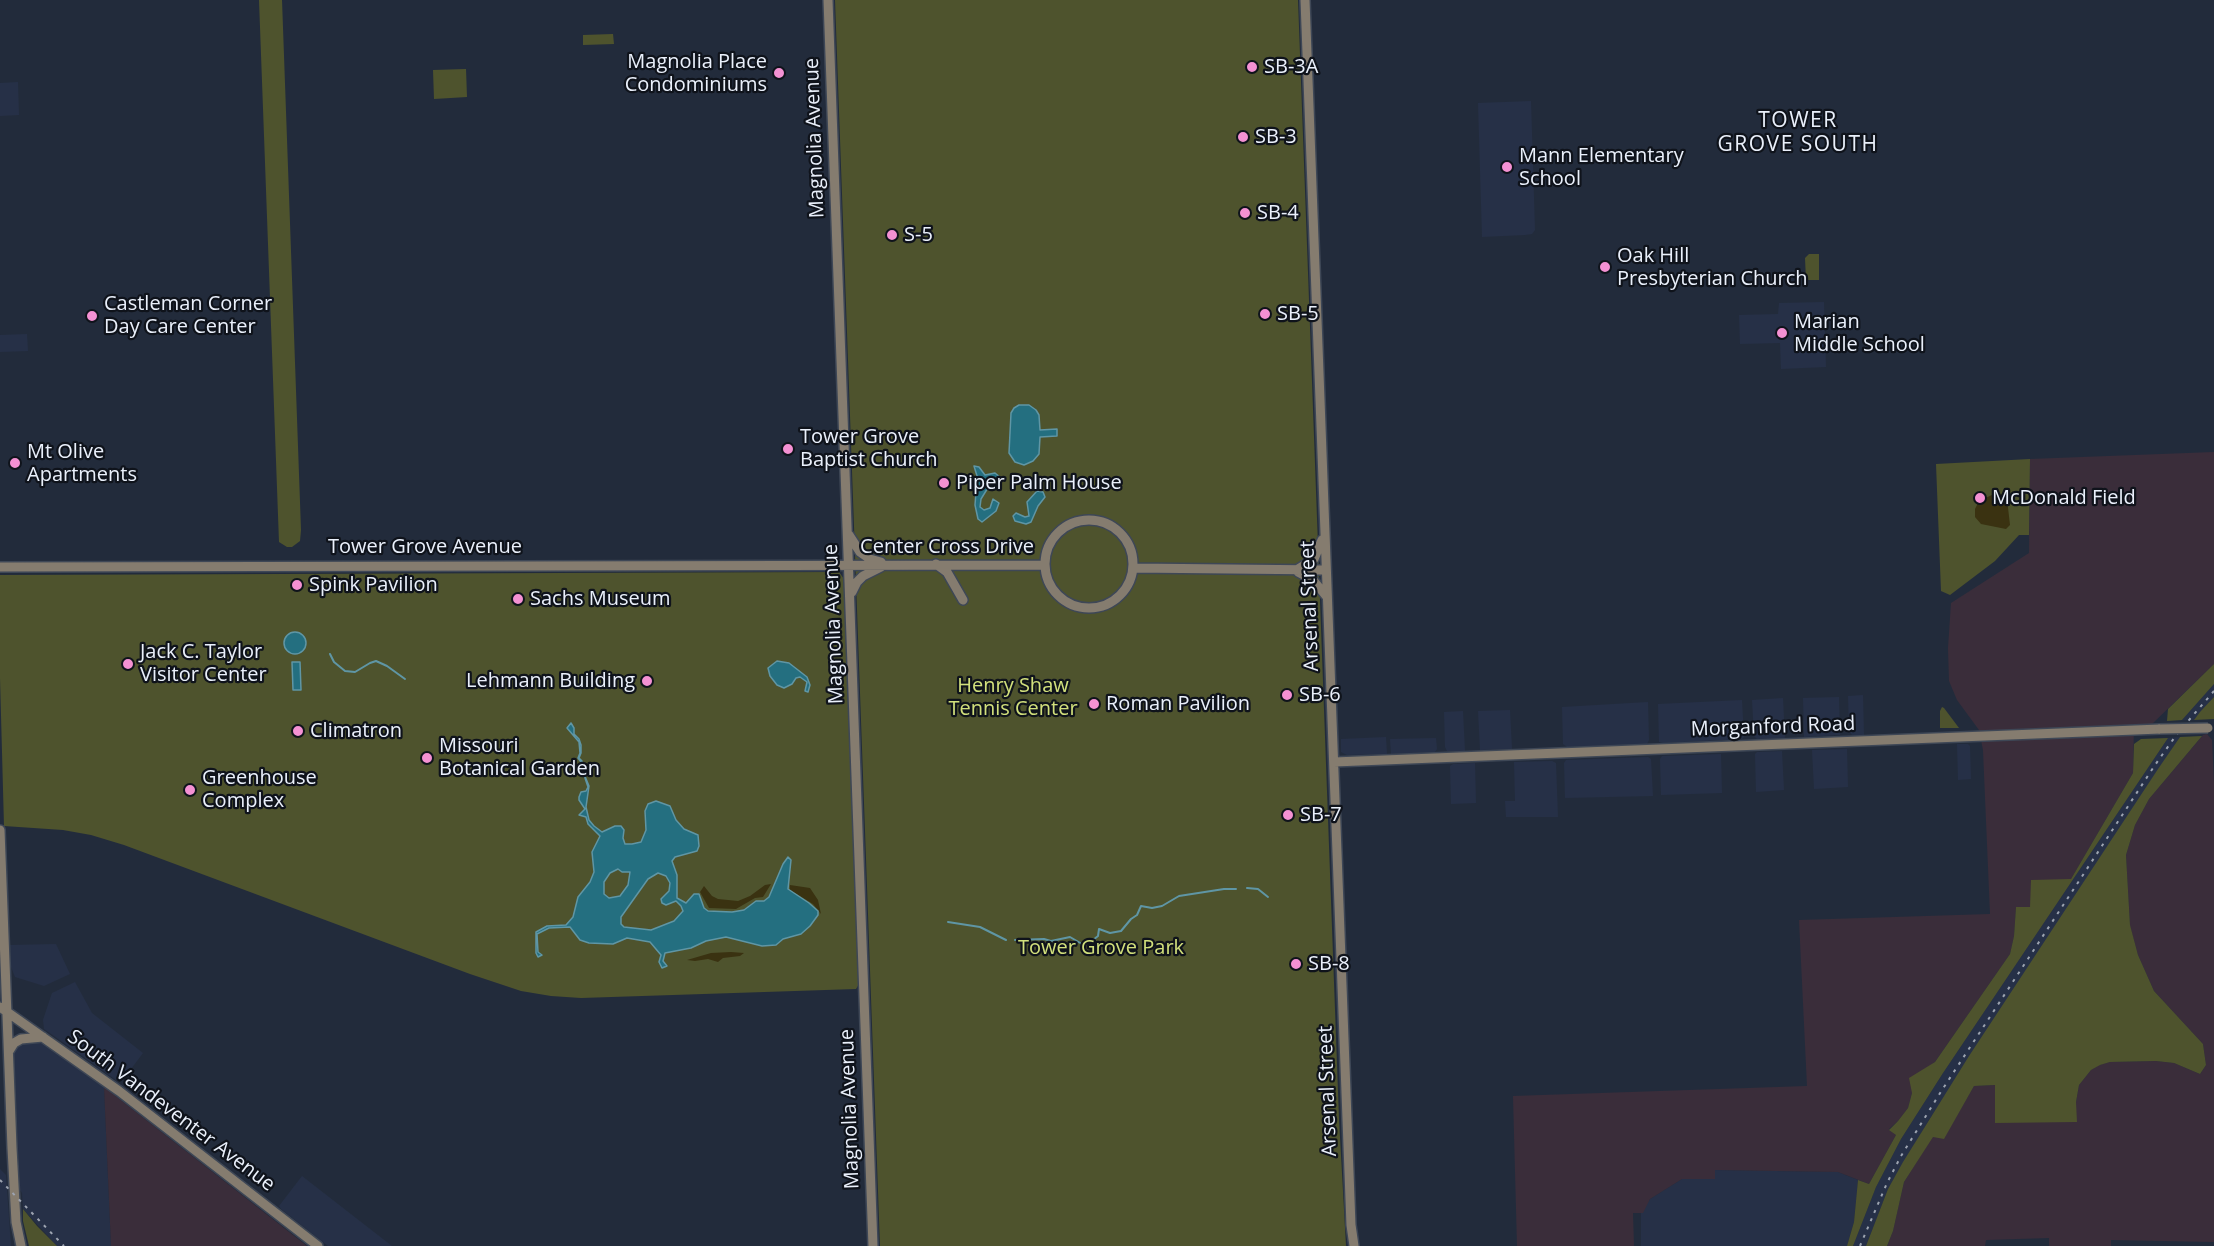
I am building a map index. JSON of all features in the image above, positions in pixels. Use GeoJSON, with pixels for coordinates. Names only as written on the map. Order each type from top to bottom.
{"type":"FeatureCollection","features":[{"type":"Feature","properties":{"kind":"street","name":"Magnolia Avenue"},"geometry":{"type":"LineString","coordinates":[[828,0],[873,1246]]}},
{"type":"Feature","properties":{"kind":"street","name":"Arsenal Street"},"geometry":{"type":"LineString","coordinates":[[1305,0],[1351,1230],[1354,1246]]}},
{"type":"Feature","properties":{"kind":"street","name":"Center Cross Drive"},"geometry":{"type":"LineString","coordinates":[[1091,519],[1108,524],[1122,534],[1132,553],[1133,568],[1128,584],[1116,599],[1102,606],[1086,608],[1071,605],[1056,593],[1047,580],[1044,565],[1048,547],[1058,531],[1073,522],[1091,519]]}},
{"type":"Feature","properties":{"kind":"street"},"geometry":{"type":"LineString","coordinates":[[1293,570],[1302,568],[1314,559],[1320,549],[1325,528]]}},
{"type":"Feature","properties":{"kind":"street"},"geometry":{"type":"LineString","coordinates":[[848,533],[855,546],[865,556],[889,564]]}},
{"type":"Feature","properties":{"kind":"street","name":"Center Cross Drive"},"geometry":{"type":"LineString","coordinates":[[850,564],[1044,565]]}},
{"type":"Feature","properties":{"kind":"street","name":"Tower Grove Avenue"},"geometry":{"type":"LineString","coordinates":[[0,567],[850,564]]}},
{"type":"Feature","properties":{"kind":"street"},"geometry":{"type":"LineString","coordinates":[[851,596],[856,582],[863,576],[889,564]]}},
{"type":"Feature","properties":{"kind":"street"},"geometry":{"type":"LineString","coordinates":[[936,564],[947,572],[963,600]]}},
{"type":"Feature","properties":{"kind":"street"},"geometry":{"type":"LineString","coordinates":[[1133,568],[1326,570]]}},
{"type":"Feature","properties":{"kind":"street"},"geometry":{"type":"LineString","coordinates":[[1293,570],[1313,580],[1327,597]]}},
{"type":"Feature","properties":{"kind":"street","name":"Morganford Road"},"geometry":{"type":"LineString","coordinates":[[1334,762],[2211,728]]}},
{"type":"Feature","properties":{"kind":"street"},"geometry":{"type":"LineString","coordinates":[[0,830],[5,967],[3,1010],[8,1052],[15,1214],[21,1246]]}},
{"type":"Feature","properties":{"kind":"street"},"geometry":{"type":"LineString","coordinates":[[0,978],[5,967]]}},
{"type":"Feature","properties":{"kind":"street","name":"South Vandeventer Avenue"},"geometry":{"type":"LineString","coordinates":[[3,1010],[119,1091],[318,1246]]}},
{"type":"Feature","properties":{"kind":"street"},"geometry":{"type":"LineString","coordinates":[[8,1052],[14,1043],[21,1039],[42,1036]]}},
{"type":"Feature","properties":{"kind":"shaded area"},"geometry":{"type":"Polygon","coordinates":[[[18,82],[19,115],[0,116],[0,83],[18,82]]]}},
{"type":"Feature","properties":{"kind":"shaded area","name":"Mann Elementary School"},"geometry":{"type":"Polygon","coordinates":[[[1531,101],[1535,230],[1532,234],[1525,235],[1482,237],[1478,103],[1531,101]]]}},
{"type":"Feature","properties":{"kind":"shaded area","name":"Marian Middle School"},"geometry":{"type":"Polygon","coordinates":[[[1824,302],[1826,367],[1781,369],[1780,343],[1740,344],[1739,315],[1778,314],[1779,303],[1824,302]]]}},
{"type":"Feature","properties":{"kind":"shaded area"},"geometry":{"type":"Polygon","coordinates":[[[27,334],[28,351],[0,352],[0,335],[27,334]]]}},
{"type":"Feature","properties":{"kind":"shaded area"},"geometry":{"type":"Polygon","coordinates":[[[1019,405],[1029,405],[1036,410],[1039,415],[1040,430],[1057,429],[1057,436],[1040,437],[1039,454],[1033,461],[1024,465],[1015,462],[1009,453],[1011,413],[1019,405]]]}},
{"type":"Feature","properties":{"kind":"shaded area"},"geometry":{"type":"Polygon","coordinates":[[[2214,452],[2214,664],[2152,724],[2134,724],[2133,773],[2071,879],[2030,907],[2016,908],[2010,954],[1935,1062],[1925,1069],[1912,1093],[1908,1108],[1889,1129],[1896,1135],[1869,1184],[1838,1172],[1715,1170],[1715,1179],[1682,1179],[1650,1199],[1643,1213],[1633,1213],[1634,1246],[1517,1246],[1513,1096],[1807,1086],[1799,920],[1990,914],[1983,750],[1979,730],[1957,700],[1949,681],[1948,648],[1951,603],[2029,553],[2030,459],[2214,452]]]}},
{"type":"Feature","properties":{"kind":"shaded area"},"geometry":{"type":"Polygon","coordinates":[[[974,466],[979,467],[985,475],[995,473],[1001,478],[989,486],[981,499],[980,507],[984,510],[990,508],[993,499],[999,503],[996,511],[982,522],[978,519],[975,505],[976,492],[972,486],[977,476],[974,466]]]}},
{"type":"Feature","properties":{"kind":"shaded area"},"geometry":{"type":"Polygon","coordinates":[[[1037,491],[1043,492],[1045,497],[1031,522],[1026,524],[1015,521],[1013,516],[1016,513],[1025,517],[1029,516],[1027,502],[1037,491]]]}},
{"type":"Feature","properties":{"kind":"shaded area"},"geometry":{"type":"Polygon","coordinates":[[[295,632],[303,635],[306,643],[303,651],[295,654],[287,651],[284,643],[287,635],[295,632]]]}},
{"type":"Feature","properties":{"kind":"shaded area"},"geometry":{"type":"Polygon","coordinates":[[[777,661],[789,663],[807,677],[810,685],[808,692],[805,691],[807,682],[800,677],[784,688],[777,685],[770,676],[768,668],[777,661]]]}},
{"type":"Feature","properties":{"kind":"shaded area"},"geometry":{"type":"Polygon","coordinates":[[[292,662],[300,662],[301,690],[293,690],[292,662]]]}},
{"type":"Feature","properties":{"kind":"shaded area"},"geometry":{"type":"Polygon","coordinates":[[[2214,684],[2214,697],[2194,720],[2182,720],[2214,684]]]}},
{"type":"Feature","properties":{"kind":"shaded area"},"geometry":{"type":"Polygon","coordinates":[[[1863,695],[1864,735],[1852,735],[1849,731],[1848,696],[1863,695]]]}},
{"type":"Feature","properties":{"kind":"shaded area"},"geometry":{"type":"Polygon","coordinates":[[[1839,697],[1840,735],[1804,737],[1803,698],[1839,697]]]}},
{"type":"Feature","properties":{"kind":"shaded area"},"geometry":{"type":"Polygon","coordinates":[[[1783,698],[1785,738],[1757,739],[1754,736],[1752,700],[1783,698]]]}},
{"type":"Feature","properties":{"kind":"shaded area"},"geometry":{"type":"Polygon","coordinates":[[[1742,700],[1744,737],[1742,739],[1659,742],[1658,704],[1742,700]]]}},
{"type":"Feature","properties":{"kind":"shaded area"},"geometry":{"type":"Polygon","coordinates":[[[1648,702],[1649,740],[1647,744],[1567,747],[1563,744],[1562,707],[1648,702]]]}},
{"type":"Feature","properties":{"kind":"shaded area"},"geometry":{"type":"Polygon","coordinates":[[[1510,710],[1512,749],[1480,750],[1478,711],[1510,710]]]}},
{"type":"Feature","properties":{"kind":"shaded area"},"geometry":{"type":"Polygon","coordinates":[[[1463,711],[1465,751],[1447,751],[1444,712],[1463,711]]]}},
{"type":"Feature","properties":{"kind":"shaded area"},"geometry":{"type":"Polygon","coordinates":[[[571,723],[574,734],[579,739],[581,753],[579,758],[582,761],[582,769],[578,758],[579,742],[567,728],[571,723]]]}},
{"type":"Feature","properties":{"kind":"shaded area"},"geometry":{"type":"Polygon","coordinates":[[[2207,734],[2212,740],[2214,783],[2214,1242],[2111,1240],[2111,1246],[2049,1246],[2049,1238],[1986,1240],[1985,1246],[1887,1246],[1893,1231],[1904,1182],[1933,1136],[1944,1138],[1974,1086],[1995,1085],[2076,1122],[2079,1085],[2091,1070],[2099,1065],[2110,1062],[2156,1061],[2174,1063],[2200,1074],[2206,1065],[2203,1044],[2154,991],[2138,955],[2130,926],[2126,855],[2135,825],[2149,799],[2203,735],[2207,734]]]}},
{"type":"Feature","properties":{"kind":"shaded area"},"geometry":{"type":"Polygon","coordinates":[[[1386,737],[1387,754],[1347,755],[1341,752],[1341,739],[1386,737]]]}},
{"type":"Feature","properties":{"kind":"shaded area"},"geometry":{"type":"Polygon","coordinates":[[[2180,737],[1929,1120],[1888,1189],[1866,1246],[1853,1246],[1876,1187],[1901,1139],[1943,1073],[2168,738],[2180,737]]]}},
{"type":"Feature","properties":{"kind":"shaded area"},"geometry":{"type":"Polygon","coordinates":[[[1436,738],[1435,752],[1391,754],[1390,739],[1436,738]]]}},
{"type":"Feature","properties":{"kind":"shaded area"},"geometry":{"type":"Polygon","coordinates":[[[1957,744],[1970,746],[1971,779],[1958,780],[1957,744]]]}},
{"type":"Feature","properties":{"kind":"shaded area"},"geometry":{"type":"Polygon","coordinates":[[[1847,749],[1848,787],[1814,789],[1812,750],[1847,749]]]}},
{"type":"Feature","properties":{"kind":"shaded area"},"geometry":{"type":"Polygon","coordinates":[[[1782,751],[1784,790],[1756,792],[1755,754],[1782,751]]]}},
{"type":"Feature","properties":{"kind":"shaded area"},"geometry":{"type":"Polygon","coordinates":[[[1721,754],[1722,793],[1661,795],[1660,759],[1662,756],[1721,754]]]}},
{"type":"Feature","properties":{"kind":"shaded area"},"geometry":{"type":"Polygon","coordinates":[[[1648,757],[1651,759],[1653,796],[1565,798],[1564,763],[1566,760],[1648,757]]]}},
{"type":"Feature","properties":{"kind":"shaded area"},"geometry":{"type":"Polygon","coordinates":[[[1552,761],[1556,763],[1558,817],[1506,817],[1505,801],[1515,801],[1514,762],[1552,761]]]}},
{"type":"Feature","properties":{"kind":"shaded area"},"geometry":{"type":"Polygon","coordinates":[[[1475,763],[1476,803],[1451,804],[1450,766],[1475,763]]]}},
{"type":"Feature","properties":{"kind":"shaded area"},"geometry":{"type":"Polygon","coordinates":[[[582,769],[589,786],[586,807],[589,820],[602,832],[615,826],[621,826],[624,830],[625,844],[641,842],[646,830],[645,811],[648,804],[656,801],[670,806],[676,820],[684,829],[698,835],[697,851],[675,857],[672,861],[677,875],[677,898],[686,903],[694,894],[699,894],[704,908],[708,911],[744,910],[756,901],[764,901],[769,897],[788,857],[791,860],[788,889],[809,903],[818,911],[818,915],[801,934],[783,939],[776,945],[762,946],[726,937],[706,941],[691,948],[665,953],[663,961],[667,966],[662,968],[659,962],[661,955],[650,942],[627,938],[613,944],[589,943],[580,940],[570,927],[549,928],[537,934],[538,952],[542,955],[538,957],[536,932],[547,926],[566,925],[573,917],[578,897],[590,882],[594,872],[592,852],[600,836],[588,824],[586,817],[579,815],[585,809],[579,797],[581,792],[586,791],[588,787],[582,769]],[[618,869],[610,873],[604,882],[604,894],[609,898],[620,896],[628,885],[630,872],[622,872],[618,869]],[[658,873],[648,879],[621,917],[621,924],[624,927],[651,930],[674,921],[683,911],[676,901],[666,905],[662,903],[661,899],[669,891],[670,883],[666,876],[658,873]]]}},
{"type":"Feature","properties":{"kind":"shaded area"},"geometry":{"type":"Polygon","coordinates":[[[56,944],[70,974],[44,986],[15,977],[11,967],[10,945],[56,944]]]}},
{"type":"Feature","properties":{"kind":"shaded area"},"geometry":{"type":"Polygon","coordinates":[[[75,982],[92,1013],[143,1053],[122,1081],[116,1080],[44,1029],[43,1020],[52,993],[75,982]]]}},
{"type":"Feature","properties":{"kind":"shaded area"},"geometry":{"type":"Polygon","coordinates":[[[34,1041],[42,1044],[104,1087],[111,1246],[57,1246],[23,1209],[20,1190],[14,1050],[19,1043],[34,1041]]]}},
{"type":"Feature","properties":{"kind":"shaded area"},"geometry":{"type":"Polygon","coordinates":[[[104,1087],[307,1246],[111,1246],[104,1087]]]}},
{"type":"Feature","properties":{"kind":"shaded area"},"geometry":{"type":"Polygon","coordinates":[[[0,1169],[6,1175],[11,1246],[0,1246],[0,1169]]]}},
{"type":"Feature","properties":{"kind":"shaded area"},"geometry":{"type":"Polygon","coordinates":[[[1715,1170],[1838,1172],[1858,1180],[1854,1222],[1847,1246],[1641,1246],[1641,1213],[1650,1199],[1682,1179],[1714,1179],[1715,1170]]]}},
{"type":"Feature","properties":{"kind":"shaded area"},"geometry":{"type":"Polygon","coordinates":[[[302,1176],[392,1246],[328,1246],[279,1206],[302,1176]]]}},
{"type":"Feature","properties":{"kind":"green space"},"geometry":{"type":"Polygon","coordinates":[[[259,0],[282,0],[301,530],[300,541],[292,547],[279,542],[259,0]]]}},
{"type":"Feature","properties":{"kind":"green space","name":"Tower Grove Park"},"geometry":{"type":"Polygon","coordinates":[[[835,0],[1298,0],[1339,1119],[1346,1246],[880,1246],[835,0]]]}},
{"type":"Feature","properties":{"kind":"green space"},"geometry":{"type":"Polygon","coordinates":[[[613,34],[614,44],[583,45],[583,35],[613,34]]]}},
{"type":"Feature","properties":{"kind":"green space"},"geometry":{"type":"Polygon","coordinates":[[[466,69],[467,97],[434,99],[433,70],[466,69]]]}},
{"type":"Feature","properties":{"kind":"green space"},"geometry":{"type":"Polygon","coordinates":[[[1809,254],[1819,254],[1819,280],[1806,280],[1805,258],[1809,254]]]}},
{"type":"Feature","properties":{"kind":"green space"},"geometry":{"type":"Polygon","coordinates":[[[2030,459],[2029,535],[2019,535],[1995,561],[1950,595],[1941,591],[1936,464],[2030,459]]]}},
{"type":"Feature","properties":{"kind":"green space","name":"Missouri Botanical Garden"},"geometry":{"type":"Polygon","coordinates":[[[839,572],[844,579],[859,984],[856,989],[581,998],[521,991],[124,845],[91,835],[63,830],[4,826],[0,575],[839,572]]]}},
{"type":"Feature","properties":{"kind":"green space"},"geometry":{"type":"Polygon","coordinates":[[[2214,664],[2214,684],[2182,720],[2167,721],[2168,709],[2214,664]]]}},
{"type":"Feature","properties":{"kind":"green space"},"geometry":{"type":"Polygon","coordinates":[[[2214,697],[2214,719],[2194,720],[2200,712],[2214,697]]]}},
{"type":"Feature","properties":{"kind":"green space"},"geometry":{"type":"Polygon","coordinates":[[[1942,707],[1944,708],[1959,728],[1940,728],[1942,707]]]}},
{"type":"Feature","properties":{"kind":"green space"},"geometry":{"type":"Polygon","coordinates":[[[2202,736],[2149,799],[2135,825],[2126,855],[2130,925],[2138,955],[2154,991],[2203,1044],[2206,1065],[2200,1074],[2174,1063],[2156,1061],[2110,1062],[2100,1065],[2091,1070],[2079,1085],[2076,1102],[2077,1122],[1995,1123],[1995,1085],[1974,1086],[1944,1139],[1933,1137],[1904,1182],[1893,1231],[1887,1246],[1866,1246],[1888,1189],[1903,1162],[1969,1056],[2158,769],[2180,737],[2202,736]]]}},
{"type":"Feature","properties":{"kind":"green space"},"geometry":{"type":"Polygon","coordinates":[[[2168,738],[1901,1139],[1876,1187],[1853,1246],[1847,1246],[1854,1222],[1858,1180],[1869,1184],[1896,1135],[1889,1130],[1908,1108],[1912,1093],[1909,1078],[1935,1062],[2010,954],[2016,907],[2030,907],[2031,880],[2071,879],[2133,773],[2134,744],[2141,739],[2168,738]]]}},
{"type":"Feature","properties":{"kind":"green space"},"geometry":{"type":"Polygon","coordinates":[[[23,1209],[57,1246],[29,1246],[23,1221],[23,1209]]]}},
{"type":"Feature","properties":{"kind":"sand"},"geometry":{"type":"Polygon","coordinates":[[[1994,494],[2002,494],[2007,499],[2010,525],[2006,529],[1981,524],[1975,517],[1975,509],[1979,501],[1994,494]]]}},
{"type":"Feature","properties":{"kind":"sand"},"geometry":{"type":"Polygon","coordinates":[[[771,884],[763,897],[755,898],[736,909],[709,908],[700,892],[704,886],[712,896],[718,899],[738,901],[750,896],[765,885],[771,884]]]}},
{"type":"Feature","properties":{"kind":"sand"},"geometry":{"type":"Polygon","coordinates":[[[790,885],[810,888],[818,900],[821,914],[813,904],[790,890],[790,885]]]}},
{"type":"Feature","properties":{"kind":"sand"},"geometry":{"type":"Polygon","coordinates":[[[711,953],[744,953],[740,956],[723,958],[718,962],[708,959],[687,960],[711,953]]]}},
{"type":"Feature","properties":{"kind":"waterway"},"geometry":{"type":"LineString","coordinates":[[330,654],[334,662],[345,671],[355,672],[376,661],[405,679]]}},
{"type":"Feature","properties":{"kind":"waterway"},"geometry":{"type":"LineString","coordinates":[[1247,888],[1258,889],[1268,897]]}},
{"type":"Feature","properties":{"kind":"waterway"},"geometry":{"type":"LineString","coordinates":[[1015,940],[1044,939],[1051,941],[1070,937],[1082,944],[1088,944],[1098,936],[1099,929],[1110,933],[1121,931],[1137,915],[1141,906],[1152,908],[1162,906],[1179,896],[1236,889]]}},
{"type":"Feature","properties":{"kind":"waterway"},"geometry":{"type":"LineString","coordinates":[[948,922],[980,927],[1006,940]]}},
{"type":"Feature","properties":{"kind":"railway"},"geometry":{"type":"LineString","coordinates":[[1860,1246],[1901,1156],[1942,1090],[2155,765],[2177,734],[2214,691]]}},
{"type":"Feature","properties":{"kind":"railway"},"geometry":{"type":"LineString","coordinates":[[0,1180],[64,1246]]}},
{"type":"Feature","properties":{"kind":"place","name":"SB-3A"},"geometry":{"type":"Point","coordinates":[1252,67]}},
{"type":"Feature","properties":{"kind":"place","name":"Magnolia Place Condominiums"},"geometry":{"type":"Point","coordinates":[779,73]}},
{"type":"Feature","properties":{"kind":"place","name":"SB-3"},"geometry":{"type":"Point","coordinates":[1243,137]}},
{"type":"Feature","properties":{"kind":"place","name":"Mann Elementary School"},"geometry":{"type":"Point","coordinates":[1507,167]}},
{"type":"Feature","properties":{"kind":"place","name":"SB-4"},"geometry":{"type":"Point","coordinates":[1245,213]}},
{"type":"Feature","properties":{"kind":"place","name":"S-5"},"geometry":{"type":"Point","coordinates":[892,235]}},
{"type":"Feature","properties":{"kind":"place","name":"Oak Hill Presbyterian Church"},"geometry":{"type":"Point","coordinates":[1605,267]}},
{"type":"Feature","properties":{"kind":"place","name":"SB-5"},"geometry":{"type":"Point","coordinates":[1265,314]}},
{"type":"Feature","properties":{"kind":"place","name":"Castleman Corner Day Care Center"},"geometry":{"type":"Point","coordinates":[92,316]}},
{"type":"Feature","properties":{"kind":"place","name":"Marian Middle School"},"geometry":{"type":"Point","coordinates":[1782,333]}},
{"type":"Feature","properties":{"kind":"place","name":"Tower Grove Baptist Church"},"geometry":{"type":"Point","coordinates":[788,449]}},
{"type":"Feature","properties":{"kind":"place","name":"Mt Olive Apartments"},"geometry":{"type":"Point","coordinates":[15,463]}},
{"type":"Feature","properties":{"kind":"place","name":"Piper Palm House"},"geometry":{"type":"Point","coordinates":[944,483]}},
{"type":"Feature","properties":{"kind":"place","name":"McDonald Field"},"geometry":{"type":"Point","coordinates":[1980,498]}},
{"type":"Feature","properties":{"kind":"place","name":"Spink Pavilion"},"geometry":{"type":"Point","coordinates":[297,585]}},
{"type":"Feature","properties":{"kind":"place","name":"Sachs Museum"},"geometry":{"type":"Point","coordinates":[518,599]}},
{"type":"Feature","properties":{"kind":"place","name":"Jack C. Taylor Visitor Center"},"geometry":{"type":"Point","coordinates":[128,664]}},
{"type":"Feature","properties":{"kind":"place","name":"Lehmann Building"},"geometry":{"type":"Point","coordinates":[647,681]}},
{"type":"Feature","properties":{"kind":"place","name":"SB-6"},"geometry":{"type":"Point","coordinates":[1287,695]}},
{"type":"Feature","properties":{"kind":"place","name":"Roman Pavilion"},"geometry":{"type":"Point","coordinates":[1094,704]}},
{"type":"Feature","properties":{"kind":"place","name":"Climatron"},"geometry":{"type":"Point","coordinates":[298,731]}},
{"type":"Feature","properties":{"kind":"place","name":"Missouri Botanical Garden"},"geometry":{"type":"Point","coordinates":[427,758]}},
{"type":"Feature","properties":{"kind":"place","name":"Greenhouse Complex"},"geometry":{"type":"Point","coordinates":[190,790]}},
{"type":"Feature","properties":{"kind":"place","name":"SB-7"},"geometry":{"type":"Point","coordinates":[1288,815]}},
{"type":"Feature","properties":{"kind":"place","name":"SB-8"},"geometry":{"type":"Point","coordinates":[1296,964]}},
{"type":"Feature","properties":{"kind":"district","name":"TOWER GROVE SOUTH"},"geometry":{"type":"Point","coordinates":[1798,133]}},
{"type":"Feature","properties":{"kind":"park label","name":"Henry Shaw Tennis Center"},"geometry":{"type":"Point","coordinates":[1013,698]}}]}
